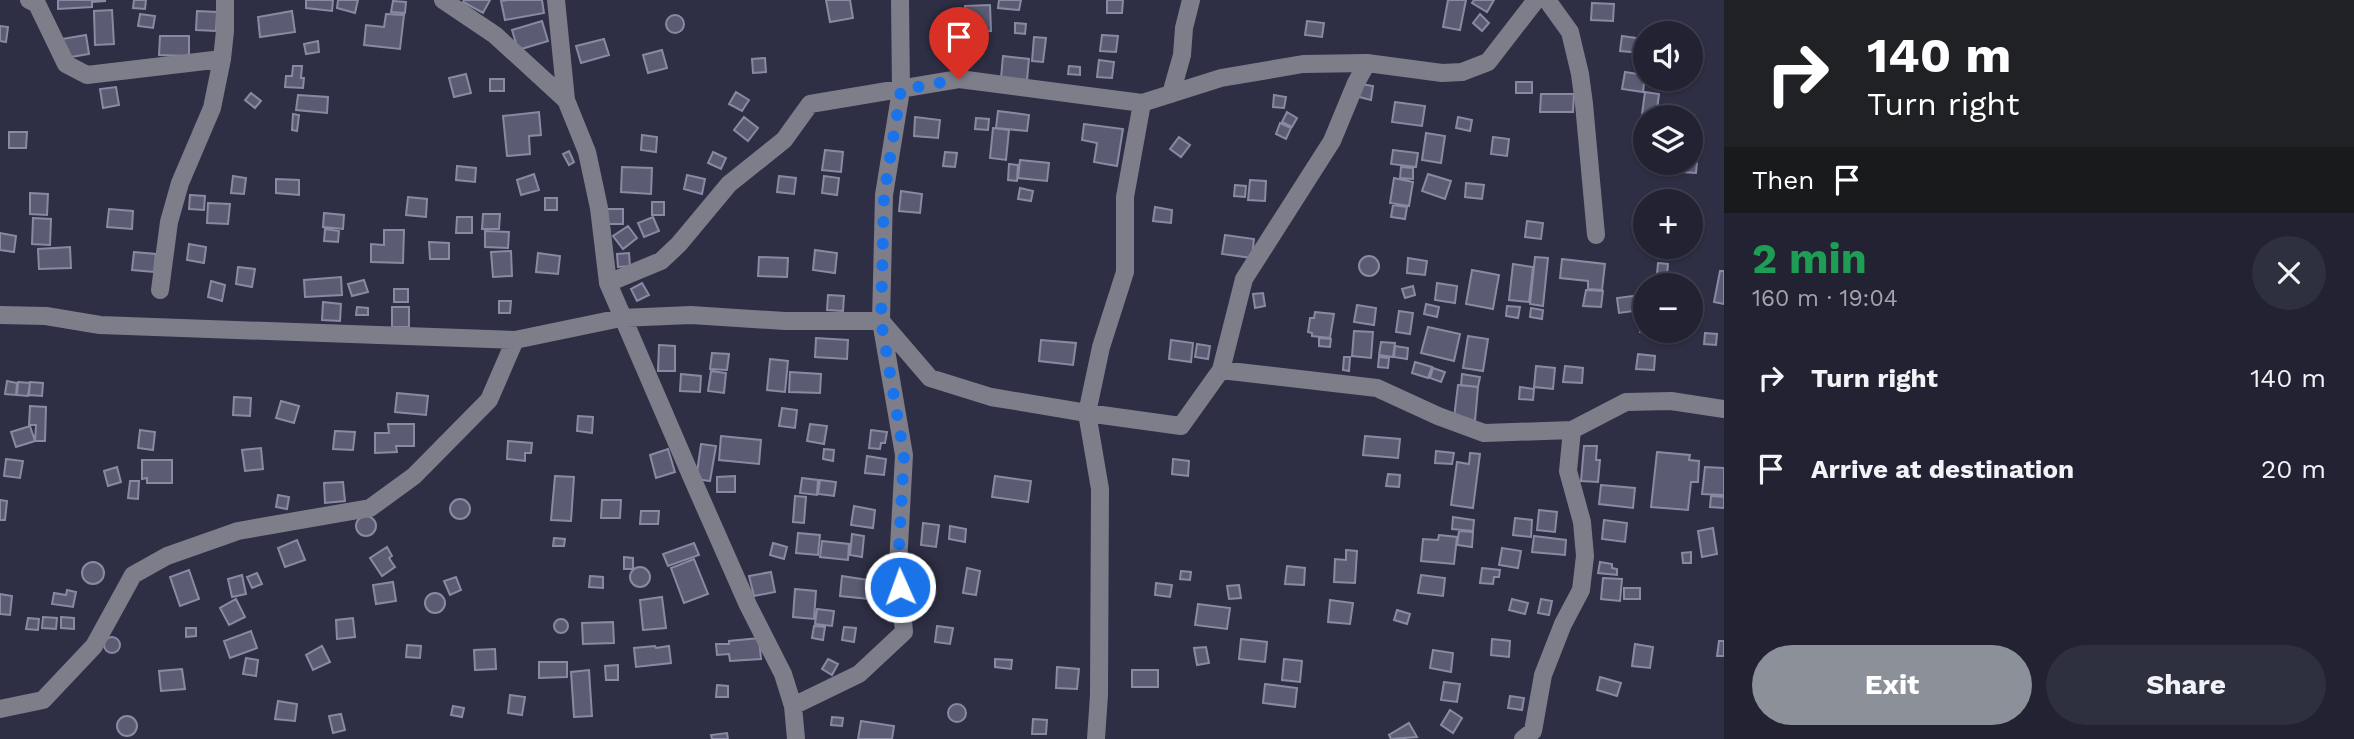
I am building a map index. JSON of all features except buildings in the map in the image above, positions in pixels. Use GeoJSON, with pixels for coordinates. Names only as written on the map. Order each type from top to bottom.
{"type":"FeatureCollection","features":[{"type":"Feature","properties":{"kind":"street"},"geometry":{"type":"LineString","coordinates":[[29,0],[37,4],[66,64],[87,75],[222,59]]}},
{"type":"Feature","properties":{"kind":"street"},"geometry":{"type":"LineString","coordinates":[[160,290],[169,222],[180,183],[212,108],[222,59],[225,0]]}},
{"type":"Feature","properties":{"kind":"street"},"geometry":{"type":"LineString","coordinates":[[443,0],[495,35],[566,100]]}},
{"type":"Feature","properties":{"kind":"street"},"geometry":{"type":"LineString","coordinates":[[556,0],[566,100],[587,152],[599,208],[608,283],[748,605],[783,674],[793,706],[796,739]]}},
{"type":"Feature","properties":{"kind":"street"},"geometry":{"type":"LineString","coordinates":[[793,706],[859,674],[904,632],[898,565],[904,455],[881,321],[884,195],[901,90],[900,0]]}},
{"type":"Feature","properties":{"kind":"street"},"geometry":{"type":"LineString","coordinates":[[1171,94],[1182,55],[1184,28],[1191,0]]}},
{"type":"Feature","properties":{"kind":"street"},"geometry":{"type":"LineString","coordinates":[[608,283],[661,261],[679,244],[729,184],[784,140],[810,104],[959,79],[1142,103],[1221,78],[1303,64],[1367,63],[1442,73],[1462,72],[1488,62],[1536,0]]}},
{"type":"Feature","properties":{"kind":"street"},"geometry":{"type":"LineString","coordinates":[[1547,0],[1570,32],[1580,74],[1595,235]]}},
{"type":"Feature","properties":{"kind":"street"},"geometry":{"type":"LineString","coordinates":[[0,315],[46,316],[100,325],[515,340],[621,318],[691,315],[785,321],[881,321],[930,378],[991,397],[1181,426],[1221,370],[1244,279],[1332,141],[1367,63]]}},
{"type":"Feature","properties":{"kind":"street"},"geometry":{"type":"LineString","coordinates":[[1096,739],[1099,695],[1100,489],[1087,413],[1101,347],[1125,272],[1125,197],[1142,103]]}},
{"type":"Feature","properties":{"kind":"street"},"geometry":{"type":"LineString","coordinates":[[0,709],[43,700],[94,646],[134,575],[167,556],[238,531],[370,508],[414,475],[489,400],[515,340]]}},
{"type":"Feature","properties":{"kind":"street"},"geometry":{"type":"LineString","coordinates":[[1221,370],[1377,387],[1438,416],[1484,433],[1572,430],[1626,402],[1671,401],[1724,410]]}},
{"type":"Feature","properties":{"kind":"street"},"geometry":{"type":"LineString","coordinates":[[1530,736],[1544,675],[1563,624],[1581,590],[1585,556],[1583,534],[1568,471],[1572,430]]}},
{"type":"Feature","properties":{"kind":"route"},"geometry":{"type":"LineString","coordinates":[[900,587],[898,565],[904,455],[881,321],[884,195],[901,90],[959,79]]}}]}
